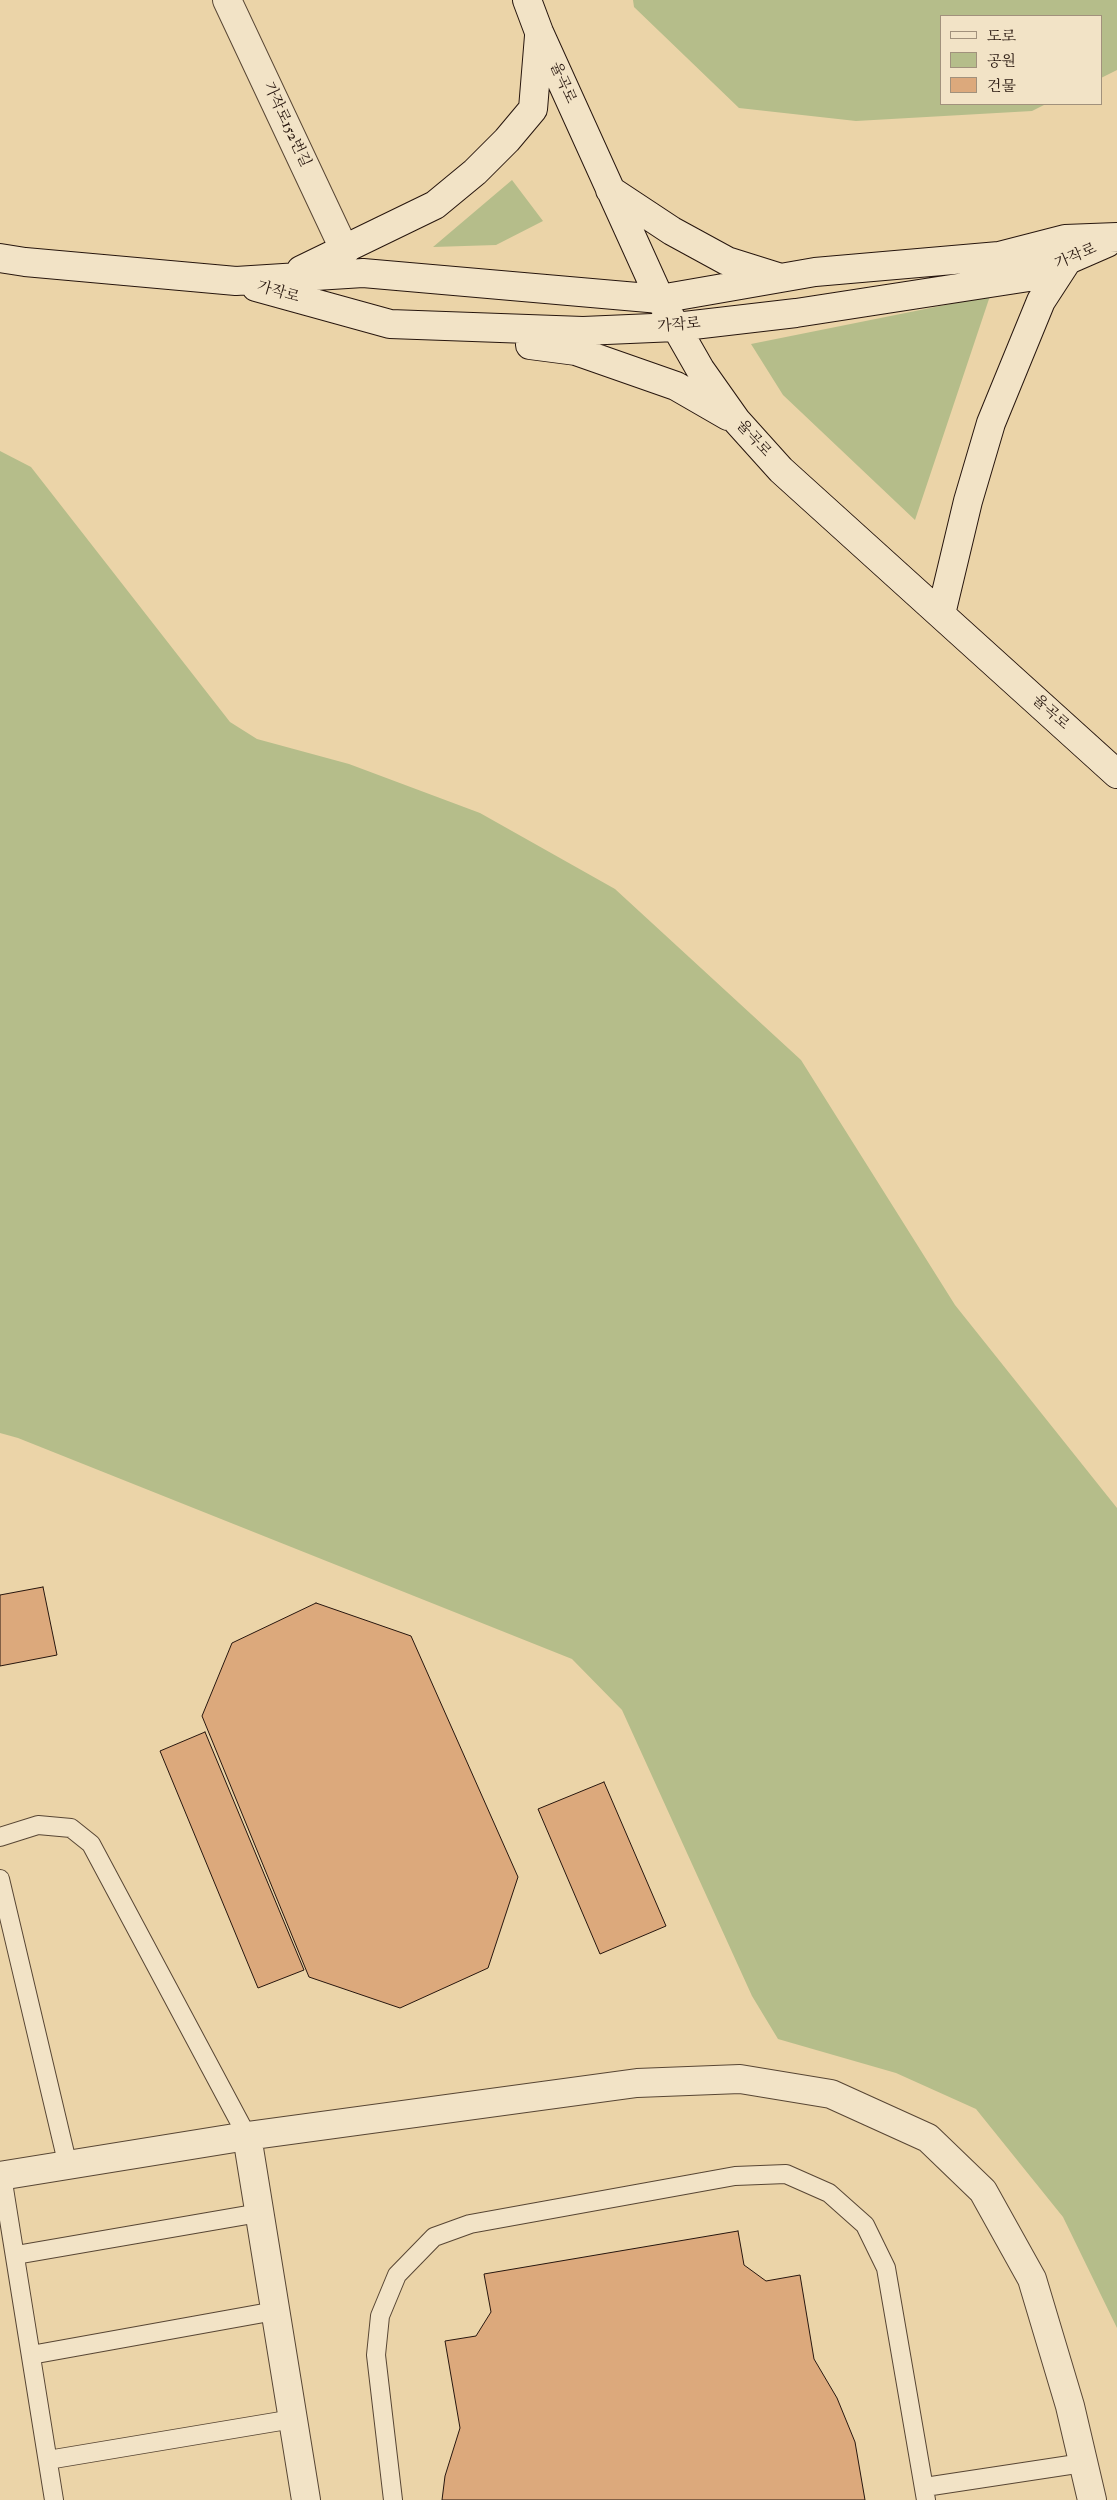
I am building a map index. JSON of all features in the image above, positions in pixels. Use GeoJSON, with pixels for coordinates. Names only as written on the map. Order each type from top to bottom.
{"type":"FeatureCollection","features":[{"type":"Feature","properties":{"kind":"street","name":"가작로152번길"},"geometry":{"type":"LineString","coordinates":[[227,0],[345,251]]}},
{"type":"Feature","properties":{"kind":"street","name":"율곡로"},"geometry":{"type":"LineString","coordinates":[[527,0],[539,32],[660,299],[700,369],[736,420],[781,470],[1117,774]]}},
{"type":"Feature","properties":{"kind":"street"},"geometry":{"type":"LineString","coordinates":[[284,278],[345,251],[435,204],[475,172],[508,140],[533,109],[539,32]]}},
{"type":"Feature","properties":{"kind":"street"},"geometry":{"type":"LineString","coordinates":[[610,190],[672,231],[727,261],[782,278]]}},
{"type":"Feature","properties":{"kind":"street","name":"가작로"},"geometry":{"type":"LineString","coordinates":[[0,258],[25,262],[236,281],[362,273],[660,299],[815,272],[999,256],[1065,239],[1117,238]]}},
{"type":"Feature","properties":{"kind":"street","name":"가작로"},"geometry":{"type":"LineString","coordinates":[[236,281],[390,324],[583,331],[676,327],[796,313],[1029,277],[1117,238]]}},
{"type":"Feature","properties":{"kind":"street"},"geometry":{"type":"LineString","coordinates":[[941,614],[968,501],[991,423],[1041,301],[1067,261]]}},
{"type":"Feature","properties":{"kind":"street"},"geometry":{"type":"LineString","coordinates":[[390,324],[576,351],[676,386],[736,420]]}},
{"type":"Feature","properties":{"kind":"street"},"geometry":{"type":"LineString","coordinates":[[1,2176],[247,2136],[636,2083],[740,2079],[831,2094],[928,2138],[983,2192],[1032,2279],[1070,2406],[1092,2500]]}},
{"type":"Feature","properties":{"kind":"street"},"geometry":{"type":"LineString","coordinates":[[247,2136],[306,2500]]}},
{"type":"Feature","properties":{"kind":"lane"},"geometry":{"type":"LineString","coordinates":[[0,1837],[38,1825],[71,1828],[91,1844],[247,2136]]}},
{"type":"Feature","properties":{"kind":"lane"},"geometry":{"type":"LineString","coordinates":[[0,1879],[68,2166]]}},
{"type":"Feature","properties":{"kind":"lane"},"geometry":{"type":"LineString","coordinates":[[392,2500],[376,2355],[380,2316],[397,2275],[434,2237],[470,2224],[735,2176],[786,2174],[829,2193],[865,2225],[886,2268],[926,2494],[1083,2463]]}},
{"type":"Feature","properties":{"kind":"lane"},"geometry":{"type":"LineString","coordinates":[[1,2176],[16,2255],[54,2500]]}},
{"type":"Feature","properties":{"kind":"lane"},"geometry":{"type":"LineString","coordinates":[[16,2255],[259,2213]]}},
{"type":"Feature","properties":{"kind":"lane"},"geometry":{"type":"LineString","coordinates":[[31,2355],[275,2311]]}},
{"type":"Feature","properties":{"kind":"lane"},"geometry":{"type":"LineString","coordinates":[[48,2460],[293,2419]]}},
{"type":"Feature","properties":{"kind":"green space"},"geometry":{"type":"Polygon","coordinates":[[[633,0],[1117,0],[1117,70],[1102,78],[1102,15],[940,15],[940,105],[1044,105],[1032,111],[856,121],[739,108],[634,7],[633,0]]]}},
{"type":"Feature","properties":{"kind":"green space"},"geometry":{"type":"Polygon","coordinates":[[[512,180],[543,221],[496,245],[433,247],[512,180]]]}},
{"type":"Feature","properties":{"kind":"green space"},"geometry":{"type":"Polygon","coordinates":[[[990,296],[915,520],[783,395],[751,344],[990,296]]]}},
{"type":"Feature","properties":{"kind":"green space"},"geometry":{"type":"Polygon","coordinates":[[[0,451],[31,467],[230,722],[257,739],[349,764],[480,813],[615,889],[801,1060],[955,1305],[1117,1508],[1117,2328],[1063,2217],[976,2109],[896,2073],[778,2039],[752,1996],[622,1710],[572,1659],[18,1438],[0,1433],[0,451]]]}},
{"type":"Feature","properties":{"kind":"building"},"geometry":{"type":"Polygon","coordinates":[[[43,1587],[57,1655],[0,1666],[0,1595],[43,1587]]]}},
{"type":"Feature","properties":{"kind":"building"},"geometry":{"type":"Polygon","coordinates":[[[316,1603],[411,1636],[518,1877],[488,1968],[400,2008],[309,1977],[202,1716],[232,1643],[316,1603]]]}},
{"type":"Feature","properties":{"kind":"building"},"geometry":{"type":"Polygon","coordinates":[[[205,1732],[304,1970],[258,1988],[160,1751],[205,1732]]]}},
{"type":"Feature","properties":{"kind":"building"},"geometry":{"type":"Polygon","coordinates":[[[604,1782],[666,1926],[600,1954],[538,1809],[604,1782]]]}},
{"type":"Feature","properties":{"kind":"building"},"geometry":{"type":"Polygon","coordinates":[[[738,2231],[744,2265],[766,2281],[800,2275],[814,2359],[837,2398],[855,2442],[865,2500],[442,2500],[445,2476],[460,2428],[445,2341],[476,2336],[491,2312],[484,2274],[738,2231]]]}}]}
